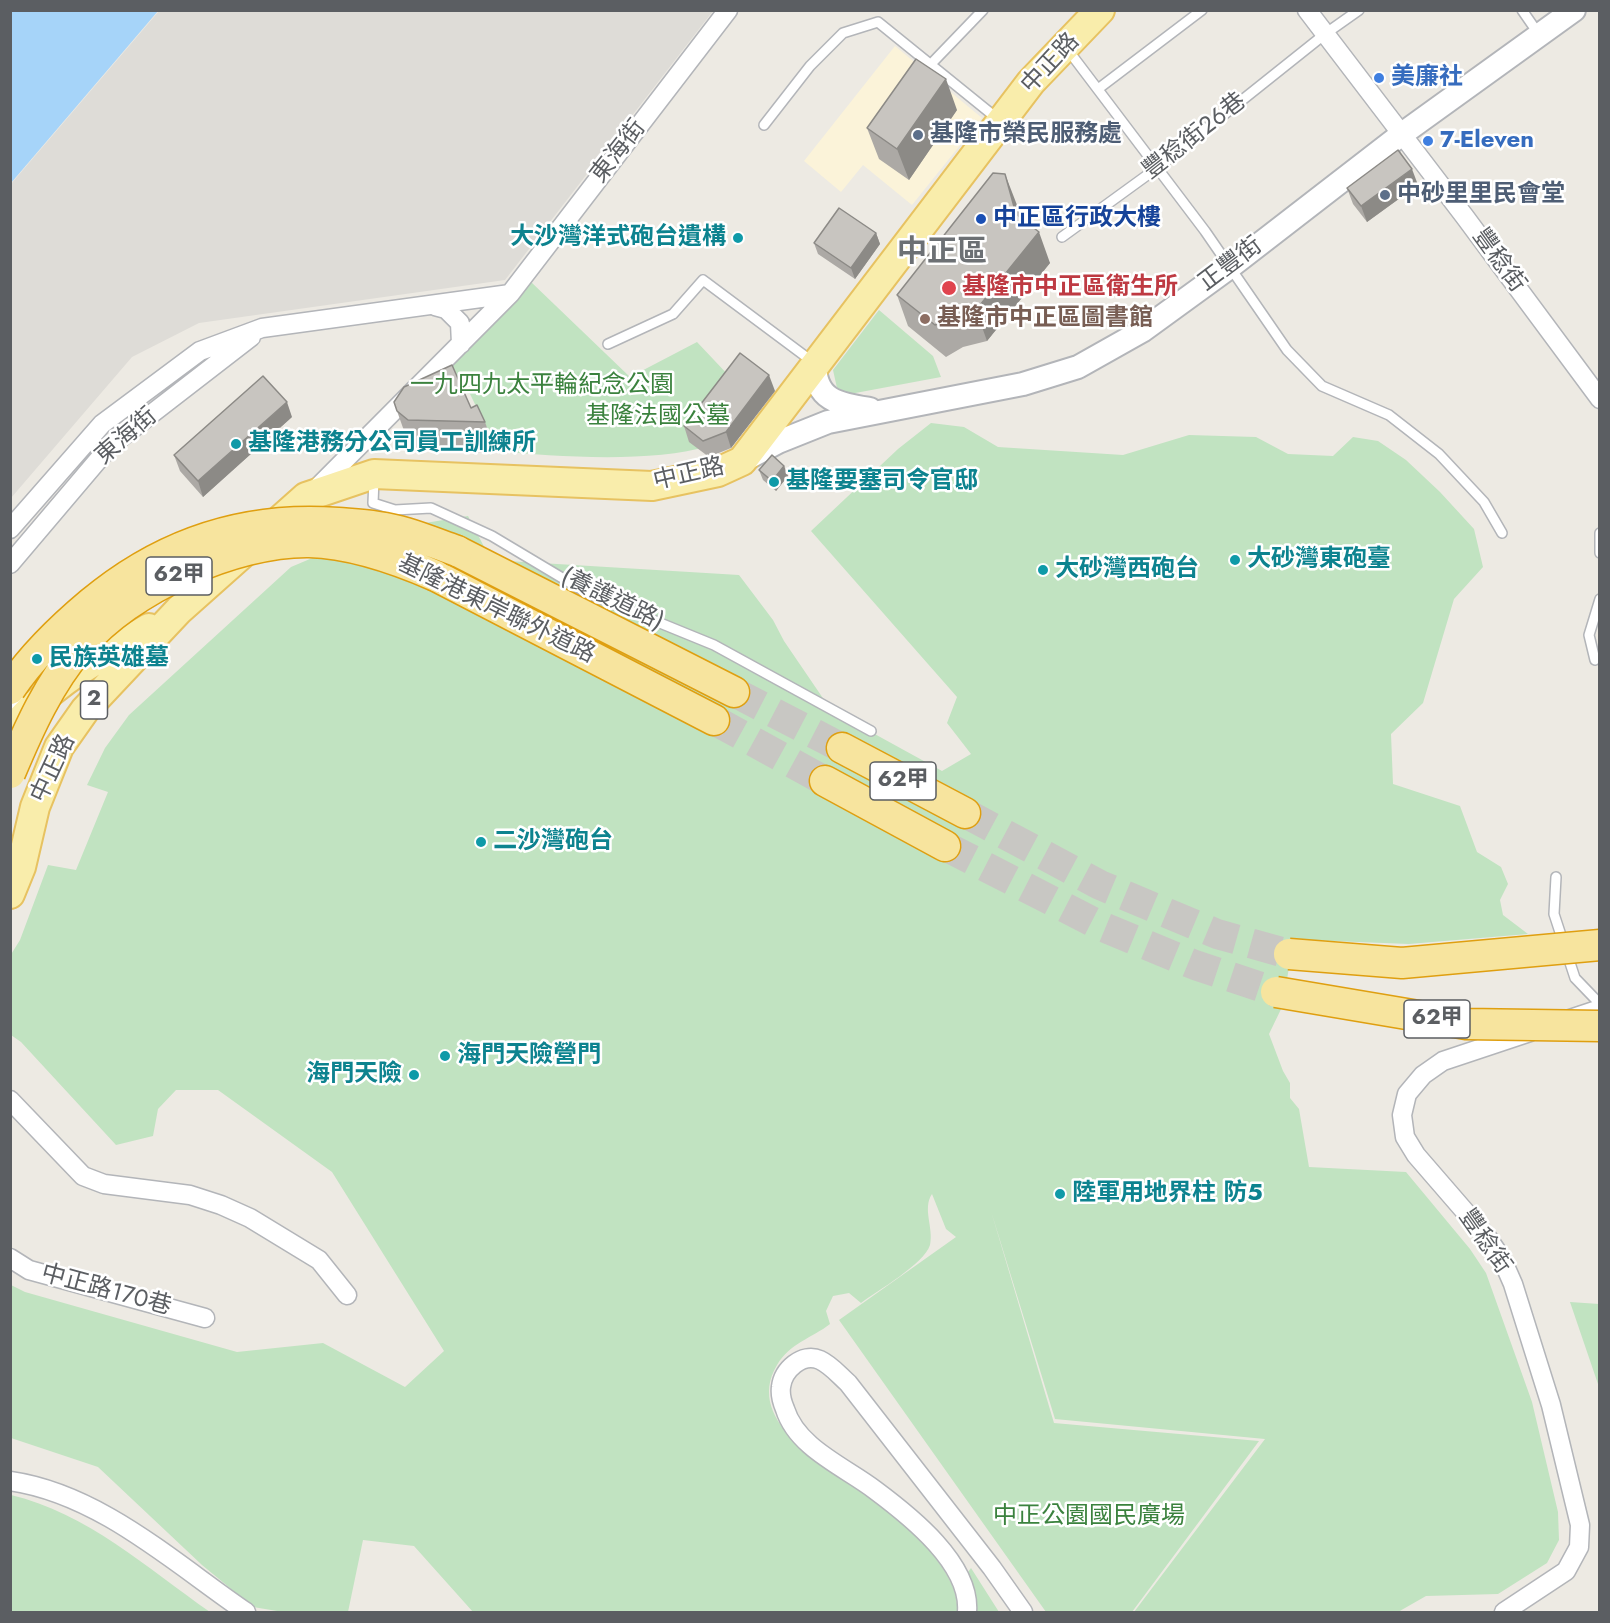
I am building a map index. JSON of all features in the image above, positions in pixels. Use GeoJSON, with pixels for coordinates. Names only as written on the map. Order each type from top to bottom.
{"type":"FeatureCollection","features":[{"type":"Feature","properties":{"kind":"highway","name":"基隆港東岸聯外道路"},"geometry":{"type":"LineString","coordinates":[[10,689],[24,668],[63,627],[133,571],[184,546],[227,531],[269,523],[314,521],[368,525],[405,532],[457,551],[734,692]]}},
{"type":"Feature","properties":{"kind":"highway","name":"基隆港東岸聯外道路"},"geometry":{"type":"LineString","coordinates":[[10,773],[33,717],[82,645],[113,616],[157,586],[190,571],[267,546],[309,542],[349,548],[404,561],[714,720]]}},
{"type":"Feature","properties":{"kind":"highway","name":"62甲"},"geometry":{"type":"LineString","coordinates":[[842,748],[965,813]]}},
{"type":"Feature","properties":{"kind":"highway","name":"62甲"},"geometry":{"type":"LineString","coordinates":[[825,781],[945,846]]}},
{"type":"Feature","properties":{"kind":"highway"},"geometry":{"type":"LineString","coordinates":[[1289,954],[1402,963],[1599,945]]}},
{"type":"Feature","properties":{"kind":"highway","name":"62甲"},"geometry":{"type":"LineString","coordinates":[[1276,992],[1466,1024],[1599,1026]]}},
{"type":"Feature","properties":{"kind":"main road","name":"中正路"},"geometry":{"type":"LineString","coordinates":[[10,894],[21,867],[35,807],[59,747],[85,710],[179,610],[306,497],[374,474],[652,486],[718,472],[742,461],[1031,82],[1100,10]]}},
{"type":"Feature","properties":{"kind":"main road","name":"中正路"},"geometry":{"type":"LineString","coordinates":[[10,733],[29,712],[99,658],[179,610]]}},
{"type":"Feature","properties":{"kind":"street","name":"東海街"},"geometry":{"type":"LineString","coordinates":[[306,497],[510,294],[728,10]]}},
{"type":"Feature","properties":{"kind":"street","name":"豐稔街"},"geometry":{"type":"LineString","coordinates":[[1307,10],[1599,399]]}},
{"type":"Feature","properties":{"kind":"street","name":"正豐街"},"geometry":{"type":"LineString","coordinates":[[742,461],[778,441],[828,422],[1023,384],[1078,367],[1142,331],[1230,267],[1402,134],[1540,37],[1574,10]]}},
{"type":"Feature","properties":{"kind":"street","name":"東海街"},"geometry":{"type":"LineString","coordinates":[[10,529],[102,424],[200,351],[262,328],[510,294]]}},
{"type":"Feature","properties":{"kind":"street"},"geometry":{"type":"LineString","coordinates":[[435,306],[455,316],[462,333],[461,344]]}},
{"type":"Feature","properties":{"kind":"street","name":"東海街"},"geometry":{"type":"LineString","coordinates":[[10,564],[110,446],[262,328]]}},
{"type":"Feature","properties":{"kind":"street"},"geometry":{"type":"LineString","coordinates":[[815,364],[815,381],[825,396],[841,404],[880,411]]}},
{"type":"Feature","properties":{"kind":"street","name":"豐稔街"},"geometry":{"type":"LineString","coordinates":[[1504,1612],[1566,1571],[1579,1547],[1580,1525],[1551,1405],[1513,1284],[1502,1259],[1487,1237],[1416,1155],[1405,1137],[1402,1115],[1407,1094],[1423,1075],[1443,1061],[1599,1006]]}},
{"type":"Feature","properties":{"kind":"street"},"geometry":{"type":"LineString","coordinates":[[10,1100],[84,1176],[104,1184],[190,1195],[250,1218],[319,1260],[347,1295]]}},
{"type":"Feature","properties":{"kind":"street","name":"中正路170巷"},"geometry":{"type":"LineString","coordinates":[[10,1258],[29,1270],[205,1318]]}},
{"type":"Feature","properties":{"kind":"street"},"geometry":{"type":"LineString","coordinates":[[967,1612],[967,1605],[952,1562],[933,1541],[875,1490],[833,1463],[792,1423],[782,1401],[780,1388],[787,1371],[795,1364],[811,1358],[819,1359],[834,1369],[848,1383],[992,1568],[1023,1612]]}},
{"type":"Feature","properties":{"kind":"street"},"geometry":{"type":"LineString","coordinates":[[10,1481],[46,1488],[105,1517],[133,1533],[246,1612]]}},
{"type":"Feature","properties":{"kind":"lane"},"geometry":{"type":"LineString","coordinates":[[931,64],[983,10]]}},
{"type":"Feature","properties":{"kind":"lane"},"geometry":{"type":"LineString","coordinates":[[1098,89],[1202,10]]}},
{"type":"Feature","properties":{"kind":"lane","name":"豐稔街26巷"},"geometry":{"type":"LineString","coordinates":[[1062,237],[1157,168],[1325,34],[1359,10]]}},
{"type":"Feature","properties":{"kind":"lane"},"geometry":{"type":"LineString","coordinates":[[1522,10],[1540,37]]}},
{"type":"Feature","properties":{"kind":"lane"},"geometry":{"type":"LineString","coordinates":[[764,125],[810,66],[843,33],[878,22],[1001,121]]}},
{"type":"Feature","properties":{"kind":"lane"},"geometry":{"type":"LineString","coordinates":[[1065,46],[1230,267],[1287,350],[1322,386],[1389,415],[1439,454],[1484,502],[1502,533]]}},
{"type":"Feature","properties":{"kind":"lane"},"geometry":{"type":"LineString","coordinates":[[608,344],[673,314],[703,280],[815,364]]}},
{"type":"Feature","properties":{"kind":"lane","name":"(養護道路)"},"geometry":{"type":"LineString","coordinates":[[374,474],[373,502],[395,510],[431,508],[492,536],[589,594],[714,645],[871,731]]}},
{"type":"Feature","properties":{"kind":"lane"},"geometry":{"type":"LineString","coordinates":[[1599,533],[1599,553]]}},
{"type":"Feature","properties":{"kind":"lane"},"geometry":{"type":"LineString","coordinates":[[1595,660],[1589,635],[1599,599]]}},
{"type":"Feature","properties":{"kind":"lane"},"geometry":{"type":"LineString","coordinates":[[10,707],[99,658]]}},
{"type":"Feature","properties":{"kind":"lane"},"geometry":{"type":"LineString","coordinates":[[1556,877],[1554,914],[1575,978],[1599,1006]]}},
{"type":"Feature","properties":{"kind":"shaded area"},"geometry":{"type":"Polygon","coordinates":[[[159,11],[713,11],[505,280],[199,323],[132,357],[11,498],[11,184],[159,11]]]}},
{"type":"Feature","properties":{"kind":"shaded area"},"geometry":{"type":"Polygon","coordinates":[[[895,46],[982,118],[912,205],[863,165],[841,192],[804,161],[895,46]]]}},
{"type":"Feature","properties":{"kind":"green space","name":"一九四九太平輪紀念公園"},"geometry":{"type":"Polygon","coordinates":[[[530,281],[630,377],[697,342],[731,378],[709,446],[661,455],[633,457],[575,457],[498,451],[470,394],[456,391],[409,408],[530,281]]]}},
{"type":"Feature","properties":{"kind":"green space"},"geometry":{"type":"Polygon","coordinates":[[[879,310],[933,356],[941,377],[850,394],[837,388],[833,370],[879,310]]]}},
{"type":"Feature","properties":{"kind":"green space","name":"中正公園國民廣場"},"geometry":{"type":"Polygon","coordinates":[[[931,423],[964,427],[998,447],[1123,455],[1189,435],[1256,437],[1288,454],[1333,456],[1353,437],[1378,441],[1406,460],[1474,529],[1483,567],[1454,599],[1423,703],[1391,734],[1393,784],[1460,806],[1477,852],[1501,867],[1508,884],[1500,900],[1503,915],[1528,934],[1409,944],[1306,940],[1292,948],[1283,1005],[1269,1034],[1290,1083],[1290,1098],[1299,1109],[1309,1167],[1406,1172],[1470,1249],[1486,1273],[1532,1402],[1558,1512],[1559,1540],[1547,1563],[1498,1594],[1426,1596],[1398,1612],[1134,1612],[1265,1439],[1055,1419],[991,1211],[1054,1423],[1259,1441],[1132,1612],[1046,1612],[839,1320],[956,1237],[946,1229],[932,1194],[928,1206],[931,1239],[926,1252],[910,1269],[861,1303],[849,1293],[833,1296],[826,1311],[830,1324],[782,1357],[769,1386],[771,1406],[781,1425],[796,1442],[834,1473],[897,1517],[927,1547],[950,1580],[956,1596],[957,1612],[473,1612],[414,1546],[363,1540],[348,1612],[283,1612],[253,1607],[202,1565],[98,1467],[11,1438],[11,1285],[25,1292],[237,1352],[323,1343],[405,1387],[444,1351],[332,1172],[218,1090],[176,1090],[158,1109],[153,1136],[116,1145],[21,1042],[11,1035],[10,956],[20,940],[48,865],[76,870],[108,792],[87,785],[105,748],[129,715],[291,567],[376,531],[468,516],[491,560],[739,575],[773,620],[784,641],[831,710],[942,771],[971,754],[947,723],[957,697],[811,531],[898,449],[931,423]]]}},
{"type":"Feature","properties":{"kind":"green space"},"geometry":{"type":"Polygon","coordinates":[[[1570,1302],[1599,1304],[1599,1387],[1570,1302]]]}},
{"type":"Feature","properties":{"kind":"green space"},"geometry":{"type":"Polygon","coordinates":[[[11,1495],[39,1503],[91,1528],[210,1612],[11,1612],[11,1495]]]}},
{"type":"Feature","properties":{"kind":"green space"},"geometry":{"type":"Polygon","coordinates":[[[971,1568],[999,1612],[974,1612],[965,1576],[971,1568]]]}},
{"type":"Feature","properties":{"kind":"water"},"geometry":{"type":"Polygon","coordinates":[[[10,11],[158,11],[11,183],[10,11]]]}},
{"type":"Feature","properties":{"kind":"building"},"geometry":{"type":"Polygon","coordinates":[[[916,59],[946,79],[897,149],[867,128],[916,59]]]}},
{"type":"Feature","properties":{"kind":"building"},"geometry":{"type":"Polygon","coordinates":[[[1398,150],[1412,169],[1361,206],[1347,188],[1398,150]]]}},
{"type":"Feature","properties":{"kind":"building"},"geometry":{"type":"Polygon","coordinates":[[[993,173],[1005,174],[1016,214],[1039,232],[976,310],[952,316],[935,325],[897,295],[993,173]]]}},
{"type":"Feature","properties":{"kind":"building"},"geometry":{"type":"Polygon","coordinates":[[[839,208],[876,233],[851,268],[814,243],[839,208]]]}},
{"type":"Feature","properties":{"kind":"building"},"geometry":{"type":"Polygon","coordinates":[[[740,353],[769,375],[726,432],[703,441],[684,426],[740,353]]]}},
{"type":"Feature","properties":{"kind":"building"},"geometry":{"type":"Polygon","coordinates":[[[452,365],[471,408],[477,405],[485,422],[408,420],[397,411],[394,402],[404,387],[452,365]]]}},
{"type":"Feature","properties":{"kind":"building"},"geometry":{"type":"Polygon","coordinates":[[[263,376],[287,402],[198,481],[174,455],[263,376]]]}},
{"type":"Feature","properties":{"kind":"building"},"geometry":{"type":"Polygon","coordinates":[[[772,455],[784,466],[772,481],[759,470],[772,455]]]}},
{"type":"Feature","properties":{"kind":"tunnel"},"geometry":{"type":"LineString","coordinates":[[734,692],[842,748]]}},
{"type":"Feature","properties":{"kind":"tunnel"},"geometry":{"type":"LineString","coordinates":[[714,720],[825,781]]}},
{"type":"Feature","properties":{"kind":"tunnel"},"geometry":{"type":"LineString","coordinates":[[965,813],[1100,885],[1217,934],[1289,954]]}},
{"type":"Feature","properties":{"kind":"tunnel"},"geometry":{"type":"LineString","coordinates":[[945,846],[1101,926],[1195,965],[1276,992]]}},
{"type":"Feature","properties":{"kind":"place","name":"美廉社"},"geometry":{"type":"Point","coordinates":[1379,78]}},
{"type":"Feature","properties":{"kind":"place","name":"基隆市榮民服務處"},"geometry":{"type":"Point","coordinates":[918,135]}},
{"type":"Feature","properties":{"kind":"place","name":"7-Eleven"},"geometry":{"type":"Point","coordinates":[1428,141]}},
{"type":"Feature","properties":{"kind":"place","name":"中砂里里民會堂"},"geometry":{"type":"Point","coordinates":[1385,195]}},
{"type":"Feature","properties":{"kind":"place","name":"中正區行政大樓"},"geometry":{"type":"Point","coordinates":[981,219]}},
{"type":"Feature","properties":{"kind":"place","name":"大沙灣洋式砲台遺構"},"geometry":{"type":"Point","coordinates":[738,238]}},
{"type":"Feature","properties":{"kind":"place","name":"基隆市中正區衛生所"},"geometry":{"type":"Point","coordinates":[949,288]}},
{"type":"Feature","properties":{"kind":"place","name":"基隆市中正區圖書館"},"geometry":{"type":"Point","coordinates":[925,319]}},
{"type":"Feature","properties":{"kind":"place","name":"基隆港務分公司員工訓練所"},"geometry":{"type":"Point","coordinates":[236,444]}},
{"type":"Feature","properties":{"kind":"place","name":"基隆要塞司令官邸"},"geometry":{"type":"Point","coordinates":[774,482]}},
{"type":"Feature","properties":{"kind":"place","name":"大砂灣東砲臺"},"geometry":{"type":"Point","coordinates":[1235,560]}},
{"type":"Feature","properties":{"kind":"place","name":"大砂灣西砲台"},"geometry":{"type":"Point","coordinates":[1043,570]}},
{"type":"Feature","properties":{"kind":"place","name":"民族英雄墓"},"geometry":{"type":"Point","coordinates":[37,659]}},
{"type":"Feature","properties":{"kind":"place","name":"二沙灣砲台"},"geometry":{"type":"Point","coordinates":[481,842]}},
{"type":"Feature","properties":{"kind":"place","name":"海門天險營門"},"geometry":{"type":"Point","coordinates":[445,1056]}},
{"type":"Feature","properties":{"kind":"place","name":"海門天險"},"geometry":{"type":"Point","coordinates":[414,1075]}},
{"type":"Feature","properties":{"kind":"place","name":"陸軍用地界柱 防5"},"geometry":{"type":"Point","coordinates":[1060,1194]}},
{"type":"Feature","properties":{"kind":"district","name":"中正區"},"geometry":{"type":"Point","coordinates":[942,254]}},
{"type":"Feature","properties":{"kind":"park label","name":"基隆法國公墓"},"geometry":{"type":"Point","coordinates":[658,417]}}]}
